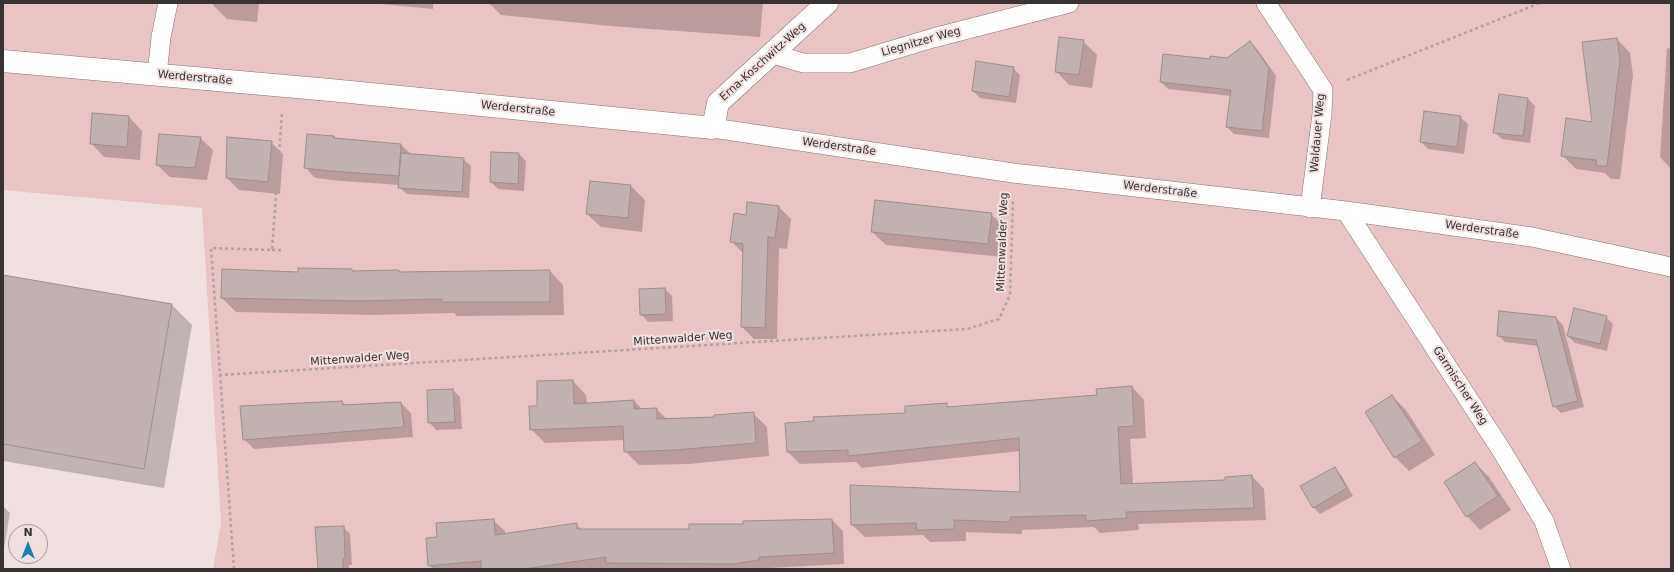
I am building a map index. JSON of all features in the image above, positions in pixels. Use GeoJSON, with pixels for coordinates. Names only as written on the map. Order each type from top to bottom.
{"type":"FeatureCollection","features":[{"type":"Feature","properties":{"kind":"street","name":"Erna-Koschwitz-Weg"},"geometry":{"type":"LineString","coordinates":[[713,128],[718,103],[827,3]]}},
{"type":"Feature","properties":{"kind":"street","name":"Werderstraße"},"geometry":{"type":"LineString","coordinates":[[3,62],[157,75],[713,128]]}},
{"type":"Feature","properties":{"kind":"lane"},"geometry":{"type":"LineString","coordinates":[[157,75],[161,37],[168,3]]}},
{"type":"Feature","properties":{"kind":"lane","name":"Liegnitzer Weg"},"geometry":{"type":"LineString","coordinates":[[773,54],[803,63],[850,63],[933,38],[1069,3]]}},
{"type":"Feature","properties":{"kind":"lane","name":"Waldauer Weg"},"geometry":{"type":"LineString","coordinates":[[1266,3],[1323,90],[1322,114],[1310,208]]}},
{"type":"Feature","properties":{"kind":"lane","name":"Werderstraße"},"geometry":{"type":"LineString","coordinates":[[713,128],[1013,173],[1346,211],[1532,237],[1671,267]]}},
{"type":"Feature","properties":{"kind":"lane","name":"Garmischer Weg"},"geometry":{"type":"LineString","coordinates":[[1346,211],[1506,458],[1544,520],[1560,569]]}},
{"type":"Feature","properties":{"kind":"path"},"geometry":{"type":"LineString","coordinates":[[1323,90],[1540,3]]}},
{"type":"Feature","properties":{"kind":"path"},"geometry":{"type":"LineString","coordinates":[[272,250],[284,87]]}},
{"type":"Feature","properties":{"kind":"path","name":"Mittenwalder Weg"},"geometry":{"type":"LineString","coordinates":[[219,375],[967,329],[999,319],[1010,295],[1013,173]]}},
{"type":"Feature","properties":{"kind":"path"},"geometry":{"type":"LineString","coordinates":[[234,569],[211,248],[283,250]]}},
{"type":"Feature","properties":{"kind":"shaded area"},"geometry":{"type":"Polygon","coordinates":[[[3,3],[1671,3],[1671,569],[213,569],[221,523],[202,208],[3,190],[3,3]]]}},
{"type":"Feature","properties":{"kind":"building"},"geometry":{"type":"Polygon","coordinates":[[[1059,37],[1084,40],[1079,75],[1055,72],[1059,37]]]}},
{"type":"Feature","properties":{"kind":"building"},"geometry":{"type":"Polygon","coordinates":[[[1617,38],[1620,60],[1607,166],[1597,166],[1596,160],[1561,156],[1566,118],[1592,122],[1582,42],[1617,38]]]}},
{"type":"Feature","properties":{"kind":"building"},"geometry":{"type":"Polygon","coordinates":[[[1250,41],[1269,68],[1262,131],[1226,127],[1231,90],[1160,82],[1163,54],[1210,59],[1210,56],[1227,58],[1250,41]]]}},
{"type":"Feature","properties":{"kind":"building"},"geometry":{"type":"Polygon","coordinates":[[[976,61],[1014,67],[1009,97],[972,91],[976,61]]]}},
{"type":"Feature","properties":{"kind":"building"},"geometry":{"type":"Polygon","coordinates":[[[1499,94],[1528,98],[1523,136],[1493,133],[1499,94]]]}},
{"type":"Feature","properties":{"kind":"building"},"geometry":{"type":"Polygon","coordinates":[[[1424,111],[1461,116],[1457,147],[1420,142],[1424,111]]]}},
{"type":"Feature","properties":{"kind":"building"},"geometry":{"type":"Polygon","coordinates":[[[92,113],[129,116],[127,147],[90,144],[92,113]]]}},
{"type":"Feature","properties":{"kind":"building"},"geometry":{"type":"Polygon","coordinates":[[[159,134],[201,137],[195,168],[156,165],[159,134]]]}},
{"type":"Feature","properties":{"kind":"building"},"geometry":{"type":"Polygon","coordinates":[[[307,134],[401,144],[399,176],[304,168],[307,134]]]}},
{"type":"Feature","properties":{"kind":"building"},"geometry":{"type":"Polygon","coordinates":[[[227,137],[272,141],[268,182],[226,178],[227,137]]]}},
{"type":"Feature","properties":{"kind":"building"},"geometry":{"type":"Polygon","coordinates":[[[491,152],[519,153],[518,184],[490,182],[491,152]]]}},
{"type":"Feature","properties":{"kind":"building"},"geometry":{"type":"Polygon","coordinates":[[[401,153],[464,158],[462,192],[398,188],[401,153]]]}},
{"type":"Feature","properties":{"kind":"building"},"geometry":{"type":"Polygon","coordinates":[[[590,181],[631,185],[628,218],[586,214],[590,181]]]}},
{"type":"Feature","properties":{"kind":"building"},"geometry":{"type":"Polygon","coordinates":[[[875,200],[992,213],[988,244],[871,232],[875,200]]]}},
{"type":"Feature","properties":{"kind":"building"},"geometry":{"type":"Polygon","coordinates":[[[747,202],[779,206],[775,238],[768,237],[765,328],[741,327],[743,244],[730,242],[734,213],[746,215],[747,202]]]}},
{"type":"Feature","properties":{"kind":"building"},"geometry":{"type":"Polygon","coordinates":[[[298,268],[352,269],[352,271],[399,270],[399,272],[550,270],[550,302],[442,302],[442,299],[359,301],[221,298],[222,269],[298,272],[298,268]]]}},
{"type":"Feature","properties":{"kind":"building"},"geometry":{"type":"Polygon","coordinates":[[[3,275],[172,304],[144,469],[3,444],[3,275]]]}},
{"type":"Feature","properties":{"kind":"building"},"geometry":{"type":"Polygon","coordinates":[[[665,288],[666,314],[640,315],[639,289],[665,288]]]}},
{"type":"Feature","properties":{"kind":"building"},"geometry":{"type":"Polygon","coordinates":[[[1574,308],[1607,316],[1600,344],[1567,336],[1574,308]]]}},
{"type":"Feature","properties":{"kind":"building"},"geometry":{"type":"Polygon","coordinates":[[[1499,311],[1556,317],[1578,401],[1553,407],[1536,340],[1497,336],[1499,311]]]}},
{"type":"Feature","properties":{"kind":"building"},"geometry":{"type":"Polygon","coordinates":[[[573,380],[574,404],[634,400],[634,409],[657,408],[657,419],[714,417],[714,415],[754,412],[756,443],[675,450],[624,452],[623,426],[530,430],[529,406],[537,406],[537,381],[573,380]]]}},
{"type":"Feature","properties":{"kind":"building"},"geometry":{"type":"Polygon","coordinates":[[[1132,386],[1134,426],[1118,427],[1121,484],[1225,480],[1225,477],[1252,475],[1254,508],[1126,512],[1127,518],[1086,521],[1086,515],[1010,517],[1010,522],[954,520],[954,529],[917,530],[916,523],[851,525],[850,485],[1020,492],[1019,438],[848,456],[848,450],[787,452],[785,423],[814,421],[813,417],[905,413],[905,406],[947,403],[947,407],[1097,395],[1096,389],[1132,386]]]}},
{"type":"Feature","properties":{"kind":"building"},"geometry":{"type":"Polygon","coordinates":[[[453,389],[455,422],[428,423],[427,390],[453,389]]]}},
{"type":"Feature","properties":{"kind":"building"},"geometry":{"type":"Polygon","coordinates":[[[1392,395],[1422,441],[1394,458],[1365,412],[1392,395]]]}},
{"type":"Feature","properties":{"kind":"building"},"geometry":{"type":"Polygon","coordinates":[[[342,401],[343,405],[401,402],[404,427],[243,440],[240,406],[342,401]]]}},
{"type":"Feature","properties":{"kind":"building"},"geometry":{"type":"Polygon","coordinates":[[[1475,462],[1498,496],[1466,517],[1444,482],[1475,462]]]}},
{"type":"Feature","properties":{"kind":"building"},"geometry":{"type":"Polygon","coordinates":[[[1335,467],[1347,488],[1313,508],[1300,486],[1335,467]]]}},
{"type":"Feature","properties":{"kind":"building"},"geometry":{"type":"Polygon","coordinates":[[[494,519],[495,535],[577,523],[577,529],[689,529],[689,524],[743,524],[743,521],[832,519],[834,553],[759,557],[759,560],[732,564],[606,563],[606,557],[524,569],[481,569],[481,561],[428,566],[426,538],[437,537],[436,523],[494,519]]]}},
{"type":"Feature","properties":{"kind":"building"},"geometry":{"type":"Polygon","coordinates":[[[344,526],[345,558],[343,559],[343,569],[318,569],[315,527],[344,526]]]}}]}
